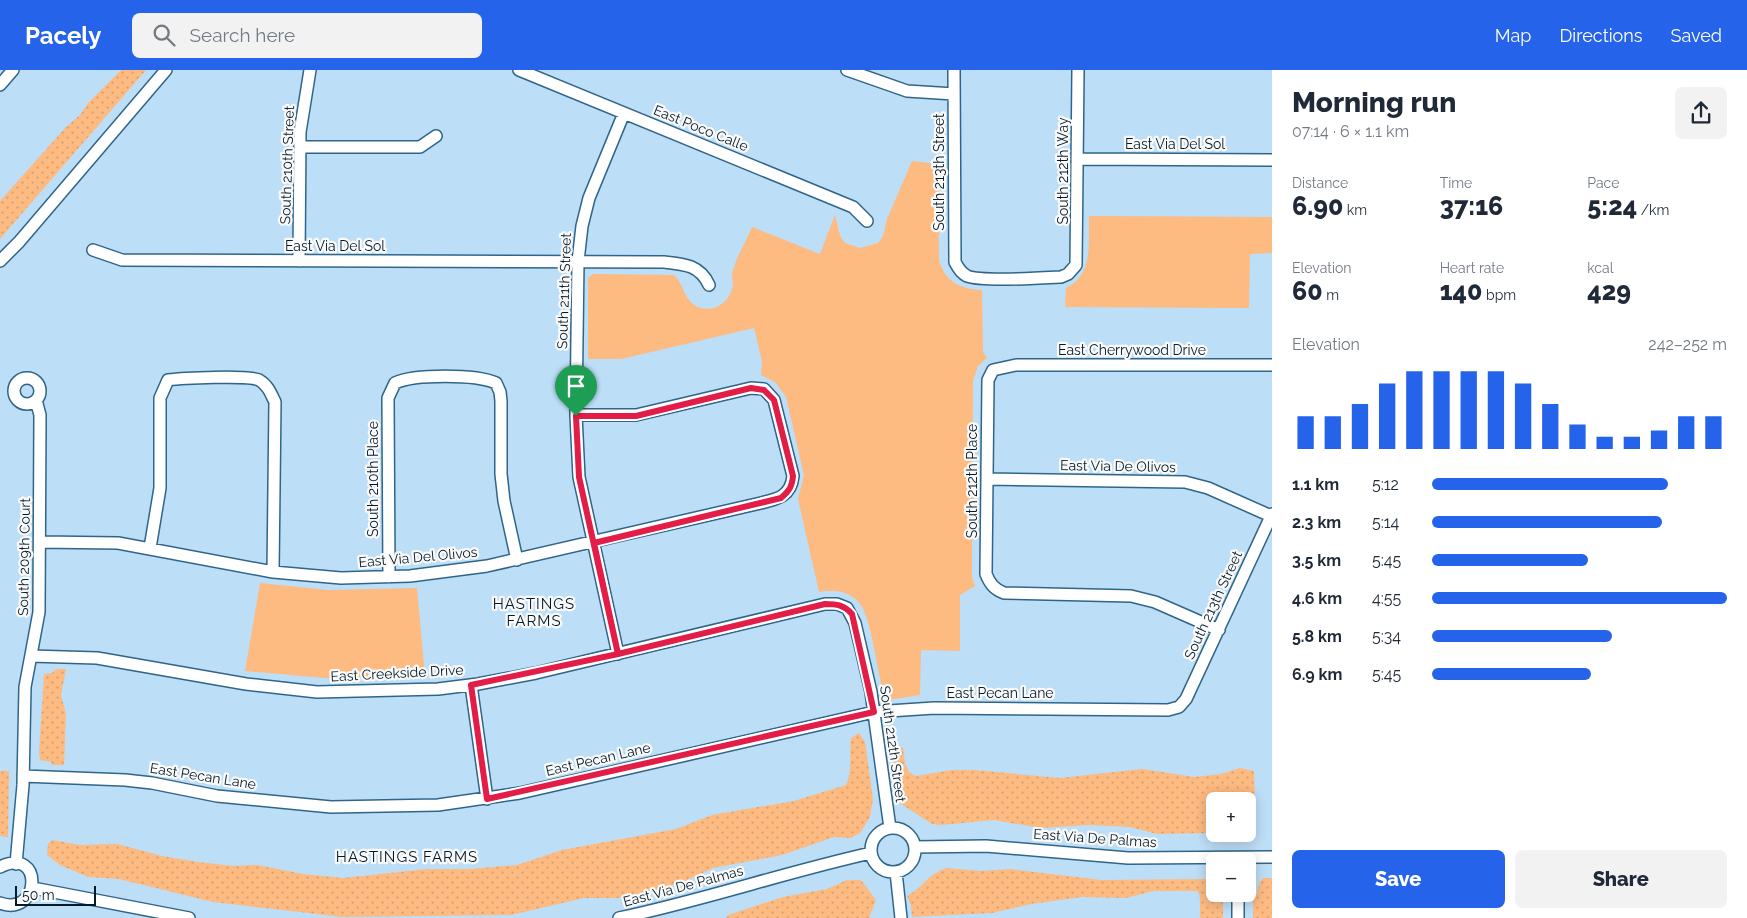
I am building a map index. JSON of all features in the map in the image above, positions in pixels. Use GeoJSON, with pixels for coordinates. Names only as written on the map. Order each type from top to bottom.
{"type":"FeatureCollection","features":[{"type":"Feature","properties":{"kind":"street"},"geometry":{"type":"LineString","coordinates":[[0,85],[13,70]]}},
{"type":"Feature","properties":{"kind":"street"},"geometry":{"type":"LineString","coordinates":[[0,261],[19,242],[166,70]]}},
{"type":"Feature","properties":{"kind":"street","name":"South 210th Street"},"geometry":{"type":"LineString","coordinates":[[299,261],[300,147],[302,113],[310,70]]}},
{"type":"Feature","properties":{"kind":"street","name":"East Poco Calle"},"geometry":{"type":"LineString","coordinates":[[519,70],[853,207],[867,221]]}},
{"type":"Feature","properties":{"kind":"street"},"geometry":{"type":"LineString","coordinates":[[847,70],[907,91],[954,94]]}},
{"type":"Feature","properties":{"kind":"street","name":"South 213th Street"},"geometry":{"type":"LineString","coordinates":[[954,70],[954,256],[961,272],[976,278],[1018,278],[1061,277],[1072,271]]}},
{"type":"Feature","properties":{"kind":"street","name":"South 212th Way"},"geometry":{"type":"LineString","coordinates":[[1072,271],[1076,265],[1077,258],[1078,70]]}},
{"type":"Feature","properties":{"kind":"street","name":"South 211th Street"},"geometry":{"type":"LineString","coordinates":[[618,654],[579,477],[576,416],[578,262],[582,226],[589,198],[624,113]]}},
{"type":"Feature","properties":{"kind":"street"},"geometry":{"type":"LineString","coordinates":[[300,147],[420,147],[436,136]]}},
{"type":"Feature","properties":{"kind":"street","name":"East Via Del Sol"},"geometry":{"type":"LineString","coordinates":[[1078,159],[1272,160]]}},
{"type":"Feature","properties":{"kind":"street","name":"East Via Del Sol"},"geometry":{"type":"LineString","coordinates":[[93,250],[122,260],[681,263],[694,267],[704,274],[709,285]]}},
{"type":"Feature","properties":{"kind":"street","name":"East Cherrywood Drive"},"geometry":{"type":"LineString","coordinates":[[993,370],[1016,364],[1272,365]]}},
{"type":"Feature","properties":{"kind":"street","name":"South 212th Place"},"geometry":{"type":"LineString","coordinates":[[993,370],[987,390],[986,574],[989,582],[997,590],[1014,594],[1131,596],[1155,602],[1219,630]]}},
{"type":"Feature","properties":{"kind":"street"},"geometry":{"type":"LineString","coordinates":[[150,548],[160,488],[160,398],[168,380],[183,377],[258,379],[268,387],[275,402],[273,572]]}},
{"type":"Feature","properties":{"kind":"street","name":"South 210th Place"},"geometry":{"type":"LineString","coordinates":[[389,577],[388,398],[395,383],[409,378],[481,378],[496,383],[502,401],[504,501],[517,560]]}},
{"type":"Feature","properties":{"kind":"street","name":"East Via Del Olivos"},"geometry":{"type":"LineString","coordinates":[[40,542],[106,542],[150,548],[273,572],[341,578],[436,574],[517,560],[594,543],[781,498],[790,490],[793,476],[774,400],[764,390],[751,388],[636,416],[576,416]]}},
{"type":"Feature","properties":{"kind":"street","name":"South 209th Court"},"geometry":{"type":"LineString","coordinates":[[16,864],[23,776],[24,708],[39,612],[40,415],[36,400]]}},
{"type":"Feature","properties":{"kind":"street","name":"East Via De Olivos"},"geometry":{"type":"LineString","coordinates":[[988,479],[1185,482],[1208,488],[1271,515]]}},
{"type":"Feature","properties":{"kind":"street","name":"South 213th Street"},"geometry":{"type":"LineString","coordinates":[[1178,707],[1186,700],[1271,515]]}},
{"type":"Feature","properties":{"kind":"street","name":"East Creekside Drive"},"geometry":{"type":"LineString","coordinates":[[31,656],[97,658],[246,684],[317,692],[393,691],[471,685],[618,654],[825,604],[837,604],[847,608]]}},
{"type":"Feature","properties":{"kind":"street","name":"South 212th Street"},"geometry":{"type":"LineString","coordinates":[[847,608],[855,623],[874,712],[890,828]]}},
{"type":"Feature","properties":{"kind":"street"},"geometry":{"type":"LineString","coordinates":[[471,685],[487,799]]}},
{"type":"Feature","properties":{"kind":"street","name":"East Pecan Lane"},"geometry":{"type":"LineString","coordinates":[[23,776],[92,777],[152,782],[216,796],[331,807],[438,805],[487,799],[874,712],[934,708],[1168,710],[1178,707]]}},
{"type":"Feature","properties":{"kind":"street"},"geometry":{"type":"LineString","coordinates":[[890,828],[904,830],[913,840],[915,847],[913,861],[909,866],[896,872],[879,868],[871,853],[873,840],[878,834],[890,828]]}},
{"type":"Feature","properties":{"kind":"street","name":"East Via De Palmas"},"geometry":{"type":"LineString","coordinates":[[915,847],[986,846],[1128,858],[1206,859]]}},
{"type":"Feature","properties":{"kind":"street","name":"East Via De Palmas"},"geometry":{"type":"LineString","coordinates":[[619,918],[667,908],[776,876],[871,853]]}},
{"type":"Feature","properties":{"kind":"street","name":"East Via De Palmas"},"geometry":{"type":"LineString","coordinates":[[1256,858],[1272,857]]}},
{"type":"Feature","properties":{"kind":"street"},"geometry":{"type":"LineString","coordinates":[[0,867],[8,863],[27,869],[31,875],[33,888],[28,899],[23,904],[6,909]]}},
{"type":"Feature","properties":{"kind":"street"},"geometry":{"type":"LineString","coordinates":[[896,872],[901,918]]}},
{"type":"Feature","properties":{"kind":"street"},"geometry":{"type":"LineString","coordinates":[[33,888],[189,918]]}},
{"type":"Feature","properties":{"kind":"street"},"geometry":{"type":"LineString","coordinates":[[1238,902],[1238,918]]}},
{"type":"Feature","properties":{"kind":"shaded area"},"geometry":{"type":"Polygon","coordinates":[[[121,70],[146,70],[0,239],[0,201],[66,127],[80,115],[89,102],[121,70]]]}},
{"type":"Feature","properties":{"kind":"shaded area"},"geometry":{"type":"Polygon","coordinates":[[[912,161],[938,164],[939,260],[945,274],[954,283],[967,288],[982,290],[983,352],[987,358],[978,366],[973,381],[972,577],[975,586],[960,595],[960,651],[921,650],[920,695],[888,700],[880,694],[882,687],[873,644],[865,612],[861,605],[857,600],[842,592],[819,592],[798,499],[804,475],[786,397],[775,382],[761,375],[762,361],[754,328],[621,359],[588,359],[588,278],[593,274],[674,275],[693,304],[704,309],[716,307],[722,304],[730,295],[733,285],[733,268],[752,227],[820,254],[835,215],[840,236],[845,243],[860,248],[878,243],[883,236],[887,219],[912,161]]]}},
{"type":"Feature","properties":{"kind":"shaded area"},"geometry":{"type":"Polygon","coordinates":[[[1089,216],[1272,217],[1272,253],[1250,254],[1249,308],[1065,307],[1066,288],[1081,275],[1088,257],[1089,216]]]}},
{"type":"Feature","properties":{"kind":"shaded area"},"geometry":{"type":"Polygon","coordinates":[[[260,583],[328,590],[417,588],[425,677],[336,679],[245,671],[260,583]]]}},
{"type":"Feature","properties":{"kind":"shaded area"},"geometry":{"type":"Polygon","coordinates":[[[56,669],[66,669],[61,695],[66,714],[64,765],[52,765],[51,762],[40,760],[39,753],[44,674],[52,673],[56,669]]]}},
{"type":"Feature","properties":{"kind":"shaded area"},"geometry":{"type":"Polygon","coordinates":[[[859,733],[865,742],[873,799],[870,817],[860,833],[851,838],[834,837],[782,855],[713,868],[683,882],[650,892],[618,898],[584,898],[511,915],[342,917],[213,902],[119,879],[88,877],[60,865],[47,855],[48,844],[52,840],[80,845],[117,844],[162,856],[198,862],[233,866],[257,865],[303,874],[343,878],[427,869],[470,869],[517,865],[562,850],[676,829],[712,815],[794,801],[846,785],[850,768],[851,738],[859,733]]]}},
{"type":"Feature","properties":{"kind":"shaded area"},"geometry":{"type":"Polygon","coordinates":[[[892,742],[903,748],[905,764],[909,772],[916,776],[952,770],[974,770],[1060,778],[1142,769],[1194,777],[1221,774],[1240,768],[1254,771],[1255,792],[1206,792],[1206,833],[1157,834],[1130,827],[1089,825],[1040,828],[994,820],[941,825],[932,824],[898,802],[892,742]]]}},
{"type":"Feature","properties":{"kind":"shaded area"},"geometry":{"type":"Polygon","coordinates":[[[0,771],[9,771],[8,837],[0,836],[0,771]]]}},
{"type":"Feature","properties":{"kind":"shaded area"},"geometry":{"type":"Polygon","coordinates":[[[947,868],[981,871],[1010,869],[1101,880],[1205,879],[1206,902],[1223,902],[1223,918],[1200,918],[1198,891],[1153,891],[1126,898],[1082,897],[1031,904],[992,913],[912,917],[911,905],[907,896],[940,871],[947,868]]]}},
{"type":"Feature","properties":{"kind":"shaded area"},"geometry":{"type":"Polygon","coordinates":[[[1263,878],[1272,878],[1272,918],[1253,918],[1253,902],[1256,902],[1259,884],[1263,878]]]}},
{"type":"Feature","properties":{"kind":"shaded area"},"geometry":{"type":"Polygon","coordinates":[[[847,880],[861,880],[876,900],[869,918],[726,918],[728,915],[783,897],[827,889],[847,880]]]}},
{"type":"Feature","properties":{"kind":"district","name":"HASTINGS FARMS"},"geometry":{"type":"Point","coordinates":[534,612]}},
{"type":"Feature","properties":{"kind":"district","name":"HASTINGS FARMS"},"geometry":{"type":"Point","coordinates":[407,857]}},
{"type":"Feature","properties":{"kind":"route"},"geometry":{"type":"LineString","coordinates":[[576,416],[579,477],[618,654],[825,604],[837,604],[847,608],[852,614],[874,712],[847,716],[699,752],[487,799],[471,685],[536,673],[618,654],[594,543],[781,498],[790,490],[792,484],[793,476],[774,400],[771,395],[758,388],[751,388],[636,416],[576,416]]}}]}
